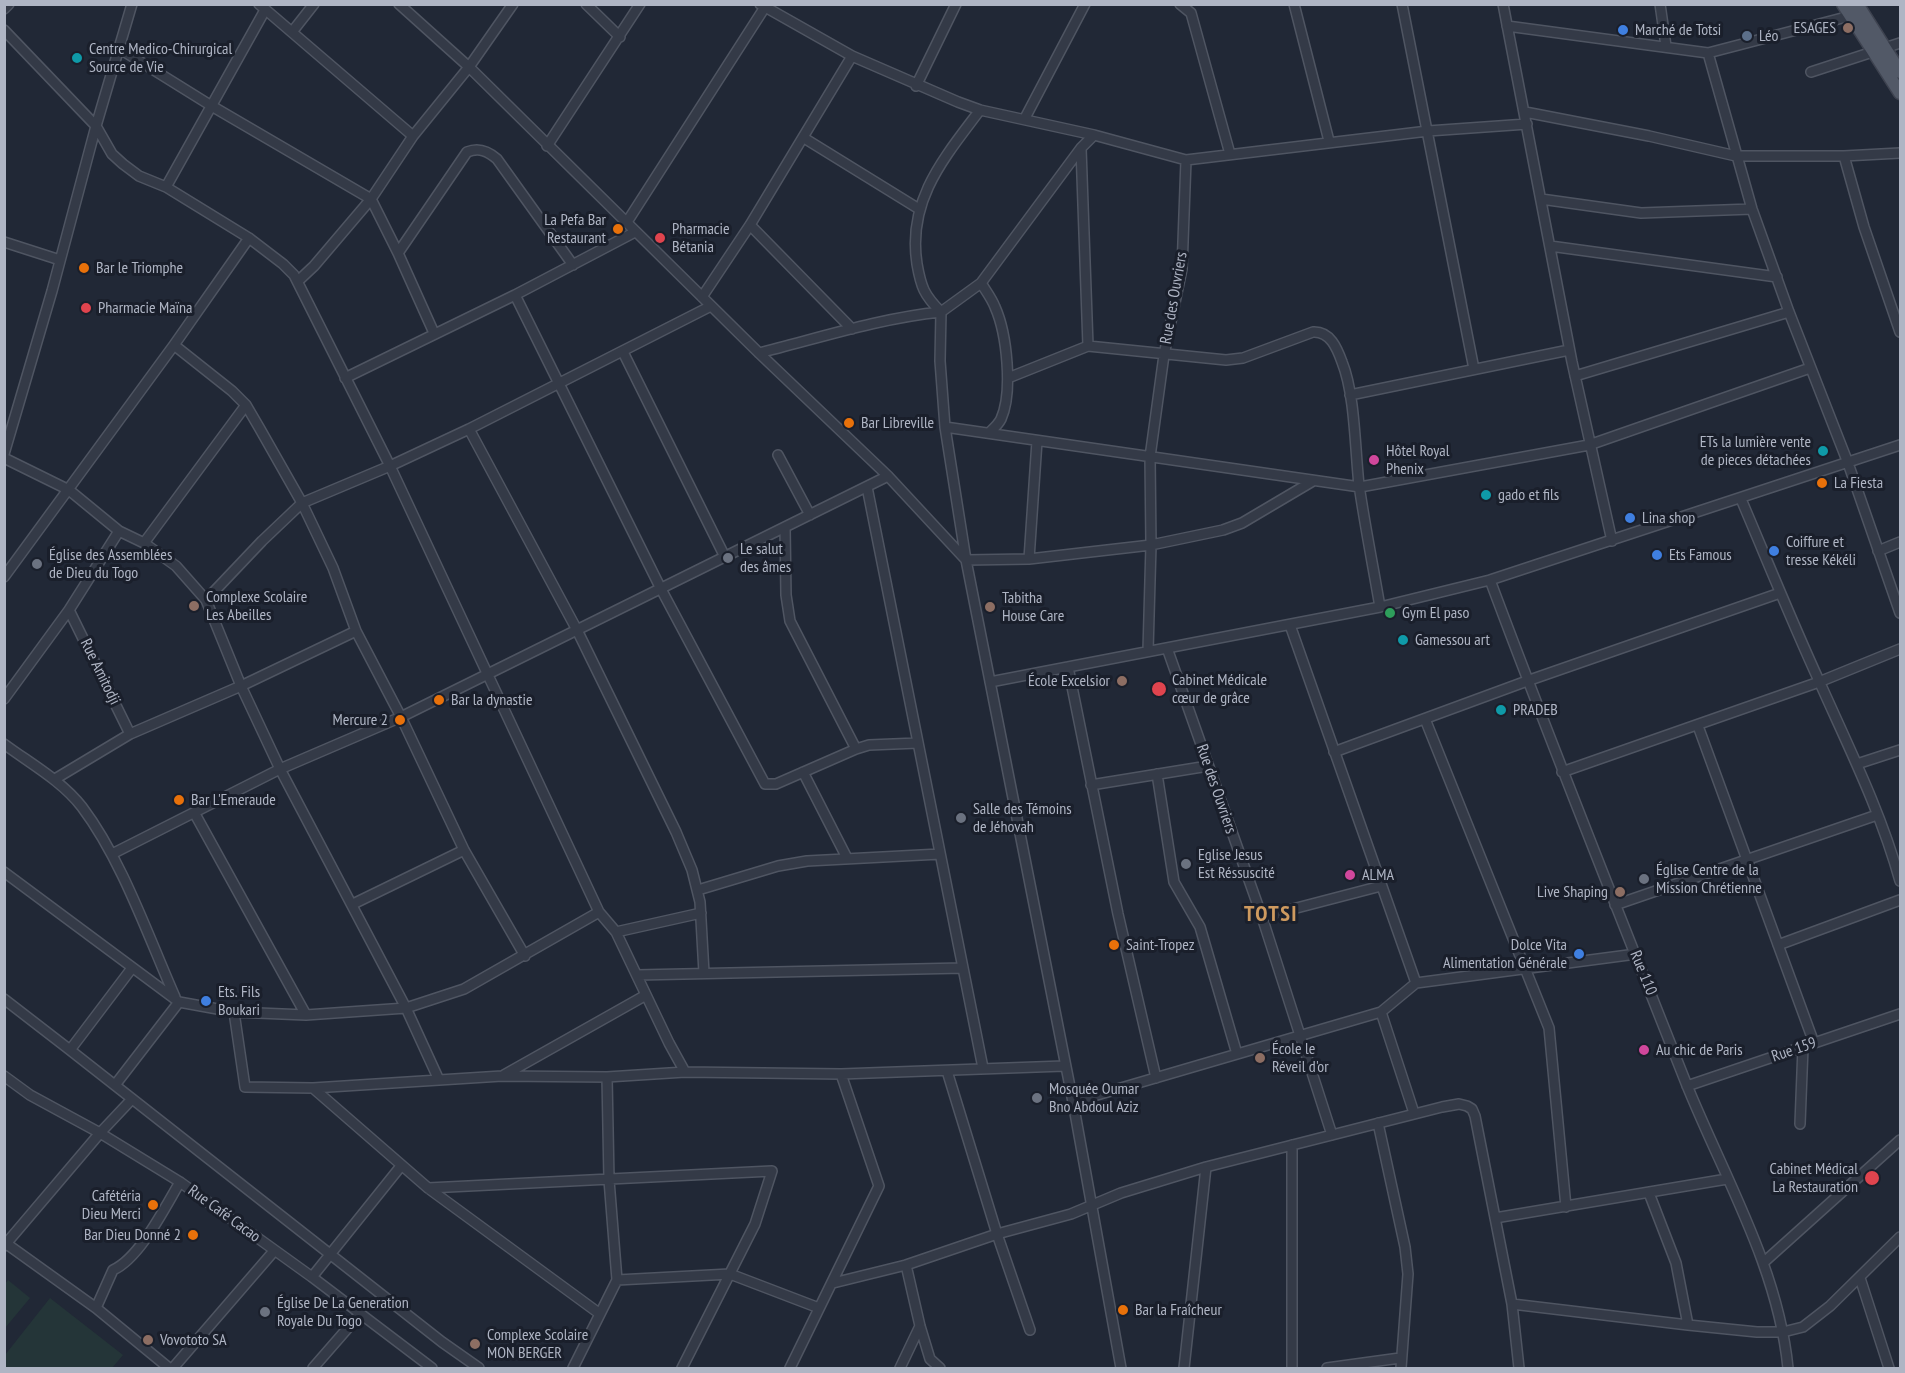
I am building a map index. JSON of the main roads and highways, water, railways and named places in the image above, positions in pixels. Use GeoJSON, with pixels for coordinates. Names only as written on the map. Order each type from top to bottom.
{"type":"FeatureCollection","features":[{"type":"Feature","properties":{"kind":"main road"},"geometry":{"type":"LineString","coordinates":[[1843,4],[1850,16],[1900,72]]}},
{"type":"Feature","properties":{"kind":"main road"},"geometry":{"type":"LineString","coordinates":[[1857,4],[1900,93]]}},
{"type":"Feature","properties":{"kind":"place","name":"ESAGES"},"geometry":{"type":"Point","coordinates":[1848,28]}},
{"type":"Feature","properties":{"kind":"place","name":"Marché de Totsi"},"geometry":{"type":"Point","coordinates":[1623,30]}},
{"type":"Feature","properties":{"kind":"place","name":"Léo"},"geometry":{"type":"Point","coordinates":[1747,36]}},
{"type":"Feature","properties":{"kind":"place","name":"Centre Medico-Chirurgical Source de Vie"},"geometry":{"type":"Point","coordinates":[77,58]}},
{"type":"Feature","properties":{"kind":"place","name":"La Pefa Bar Restaurant"},"geometry":{"type":"Point","coordinates":[618,229]}},
{"type":"Feature","properties":{"kind":"place","name":"Pharmacie Bétania"},"geometry":{"type":"Point","coordinates":[660,238]}},
{"type":"Feature","properties":{"kind":"place","name":"Bar le Triomphe"},"geometry":{"type":"Point","coordinates":[84,268]}},
{"type":"Feature","properties":{"kind":"place","name":"Pharmacie Maïna"},"geometry":{"type":"Point","coordinates":[86,308]}},
{"type":"Feature","properties":{"kind":"place","name":"Bar Libreville"},"geometry":{"type":"Point","coordinates":[849,423]}},
{"type":"Feature","properties":{"kind":"place","name":"ETs la lumière vente de pieces détachées"},"geometry":{"type":"Point","coordinates":[1823,451]}},
{"type":"Feature","properties":{"kind":"place","name":"Hôtel Royal Phenix"},"geometry":{"type":"Point","coordinates":[1374,460]}},
{"type":"Feature","properties":{"kind":"place","name":"La Fiesta"},"geometry":{"type":"Point","coordinates":[1822,483]}},
{"type":"Feature","properties":{"kind":"place","name":"gado et fils"},"geometry":{"type":"Point","coordinates":[1486,495]}},
{"type":"Feature","properties":{"kind":"place","name":"Lina shop"},"geometry":{"type":"Point","coordinates":[1630,518]}},
{"type":"Feature","properties":{"kind":"place","name":"Coiffure et tresse Kékéli"},"geometry":{"type":"Point","coordinates":[1774,551]}},
{"type":"Feature","properties":{"kind":"place","name":"Ets Famous"},"geometry":{"type":"Point","coordinates":[1657,555]}},
{"type":"Feature","properties":{"kind":"place","name":"Le salut des âmes"},"geometry":{"type":"Point","coordinates":[728,558]}},
{"type":"Feature","properties":{"kind":"place","name":"Église des Assemblées de Dieu du Togo"},"geometry":{"type":"Point","coordinates":[37,564]}},
{"type":"Feature","properties":{"kind":"place","name":"Complexe Scolaire Les Abeilles"},"geometry":{"type":"Point","coordinates":[194,606]}},
{"type":"Feature","properties":{"kind":"place","name":"Tabitha House Care"},"geometry":{"type":"Point","coordinates":[990,607]}},
{"type":"Feature","properties":{"kind":"place","name":"Gym El paso"},"geometry":{"type":"Point","coordinates":[1390,613]}},
{"type":"Feature","properties":{"kind":"place","name":"Gamessou art"},"geometry":{"type":"Point","coordinates":[1403,640]}},
{"type":"Feature","properties":{"kind":"place","name":"École Excelsior"},"geometry":{"type":"Point","coordinates":[1122,681]}},
{"type":"Feature","properties":{"kind":"place","name":"Cabinet Médicale cœur de grâce"},"geometry":{"type":"Point","coordinates":[1159,689]}},
{"type":"Feature","properties":{"kind":"place","name":"Bar la dynastie"},"geometry":{"type":"Point","coordinates":[439,700]}},
{"type":"Feature","properties":{"kind":"place","name":"PRADEB"},"geometry":{"type":"Point","coordinates":[1501,710]}},
{"type":"Feature","properties":{"kind":"place","name":"Mercure 2"},"geometry":{"type":"Point","coordinates":[400,720]}},
{"type":"Feature","properties":{"kind":"place","name":"Bar L'Emeraude"},"geometry":{"type":"Point","coordinates":[179,800]}},
{"type":"Feature","properties":{"kind":"place","name":"Salle des Témoins de Jéhovah"},"geometry":{"type":"Point","coordinates":[961,818]}},
{"type":"Feature","properties":{"kind":"place","name":"Eglise Jesus Est Réssuscité"},"geometry":{"type":"Point","coordinates":[1186,864]}},
{"type":"Feature","properties":{"kind":"place","name":"ALMA"},"geometry":{"type":"Point","coordinates":[1350,875]}},
{"type":"Feature","properties":{"kind":"place","name":"Église Centre de la Mission Chrétienne"},"geometry":{"type":"Point","coordinates":[1644,879]}},
{"type":"Feature","properties":{"kind":"place","name":"Live Shaping"},"geometry":{"type":"Point","coordinates":[1620,892]}},
{"type":"Feature","properties":{"kind":"place","name":"Saint-Tropez"},"geometry":{"type":"Point","coordinates":[1114,945]}},
{"type":"Feature","properties":{"kind":"place","name":"Dolce Vita Alimentation Générale"},"geometry":{"type":"Point","coordinates":[1579,954]}},
{"type":"Feature","properties":{"kind":"place","name":"Ets. Fils Boukari"},"geometry":{"type":"Point","coordinates":[206,1001]}},
{"type":"Feature","properties":{"kind":"place","name":"Au chic de Paris"},"geometry":{"type":"Point","coordinates":[1644,1050]}},
{"type":"Feature","properties":{"kind":"place","name":"École le Réveil d'or"},"geometry":{"type":"Point","coordinates":[1260,1058]}},
{"type":"Feature","properties":{"kind":"place","name":"Mosquée Oumar Bno Abdoul Aziz"},"geometry":{"type":"Point","coordinates":[1037,1098]}},
{"type":"Feature","properties":{"kind":"place","name":"Cabinet Médical La Restauration"},"geometry":{"type":"Point","coordinates":[1872,1178]}},
{"type":"Feature","properties":{"kind":"place","name":"Cafétéria Dieu Merci"},"geometry":{"type":"Point","coordinates":[153,1205]}},
{"type":"Feature","properties":{"kind":"place","name":"Bar Dieu Donné 2"},"geometry":{"type":"Point","coordinates":[193,1235]}},
{"type":"Feature","properties":{"kind":"place","name":"Bar la Fraîcheur"},"geometry":{"type":"Point","coordinates":[1123,1310]}},
{"type":"Feature","properties":{"kind":"place","name":"Église De La Generation Royale Du Togo"},"geometry":{"type":"Point","coordinates":[265,1312]}},
{"type":"Feature","properties":{"kind":"place","name":"Vovototo SA"},"geometry":{"type":"Point","coordinates":[148,1340]}},
{"type":"Feature","properties":{"kind":"place","name":"Complexe Scolaire MON BERGER"},"geometry":{"type":"Point","coordinates":[475,1344]}},
{"type":"Feature","properties":{"kind":"district","name":"TOTSI"},"geometry":{"type":"Point","coordinates":[1271,915]}}]}
